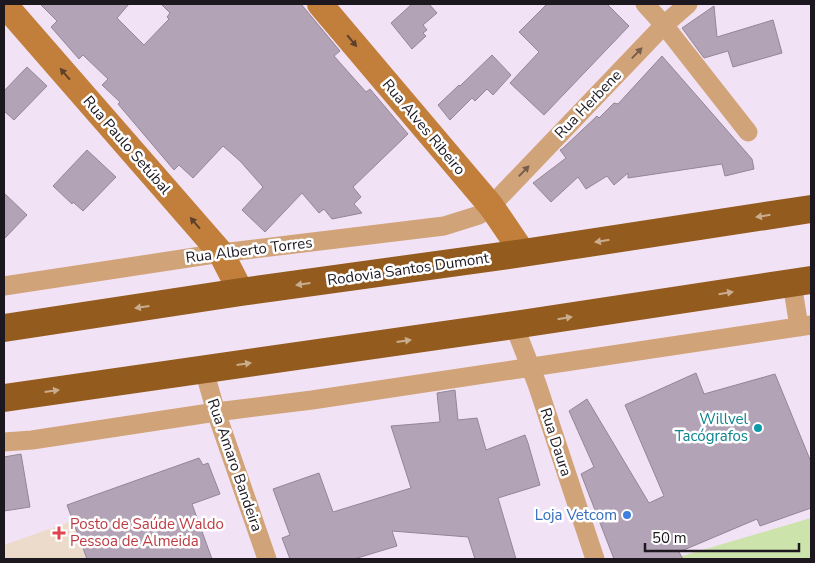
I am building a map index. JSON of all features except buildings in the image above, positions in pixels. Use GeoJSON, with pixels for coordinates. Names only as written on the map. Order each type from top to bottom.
{"type":"FeatureCollection","features":[{"type":"Feature","properties":{"kind":"highway","name":"Rodovia Santos Dumont"},"geometry":{"type":"LineString","coordinates":[[4,328],[241,292],[523,253],[811,208]]}},
{"type":"Feature","properties":{"kind":"highway"},"geometry":{"type":"LineString","coordinates":[[4,398],[802,282]]}},
{"type":"Feature","properties":{"kind":"street","name":"Rua Paulo Setúbal"},"geometry":{"type":"LineString","coordinates":[[4,4],[221,253],[241,292]]}},
{"type":"Feature","properties":{"kind":"street","name":"Rua Alves Ribeiro"},"geometry":{"type":"LineString","coordinates":[[320,4],[490,206],[523,253]]}},
{"type":"Feature","properties":{"kind":"street"},"geometry":{"type":"LineString","coordinates":[[645,4],[664,25],[748,132]]}},
{"type":"Feature","properties":{"kind":"street","name":"Rua Herbene"},"geometry":{"type":"LineString","coordinates":[[490,206],[664,25],[688,4]]}},
{"type":"Feature","properties":{"kind":"street","name":"Rua Alberto Torres"},"geometry":{"type":"LineString","coordinates":[[4,286],[221,253],[444,226],[479,215],[490,206]]}},
{"type":"Feature","properties":{"kind":"street"},"geometry":{"type":"LineString","coordinates":[[4,442],[32,440],[216,412],[312,400],[805,326],[802,282]]}},
{"type":"Feature","properties":{"kind":"street","name":"Rua Daura"},"geometry":{"type":"LineString","coordinates":[[514,325],[531,368],[595,559]]}},
{"type":"Feature","properties":{"kind":"street","name":"Rua Amaro Bandeira"},"geometry":{"type":"LineString","coordinates":[[204,370],[216,412],[268,559]]}},
{"type":"Feature","properties":{"kind":"shaded area","name":"Posto de Saúde Waldo Pessoa de Almeida"},"geometry":{"type":"Polygon","coordinates":[[[75,520],[89,559],[4,559],[4,545],[75,520]]]}},
{"type":"Feature","properties":{"kind":"green space"},"geometry":{"type":"Polygon","coordinates":[[[811,518],[811,559],[671,559],[689,554],[811,518]]]}},
{"type":"Feature","properties":{"kind":"place","name":"Willvel Tacógrafos"},"geometry":{"type":"Point","coordinates":[758,428]}},
{"type":"Feature","properties":{"kind":"place","name":"Loja Vetcom"},"geometry":{"type":"Point","coordinates":[627,515]}},
{"type":"Feature","properties":{"kind":"place","name":"Posto de Saúde Waldo Pessoa de Almeida"},"geometry":{"type":"Point","coordinates":[59,533]}}]}
